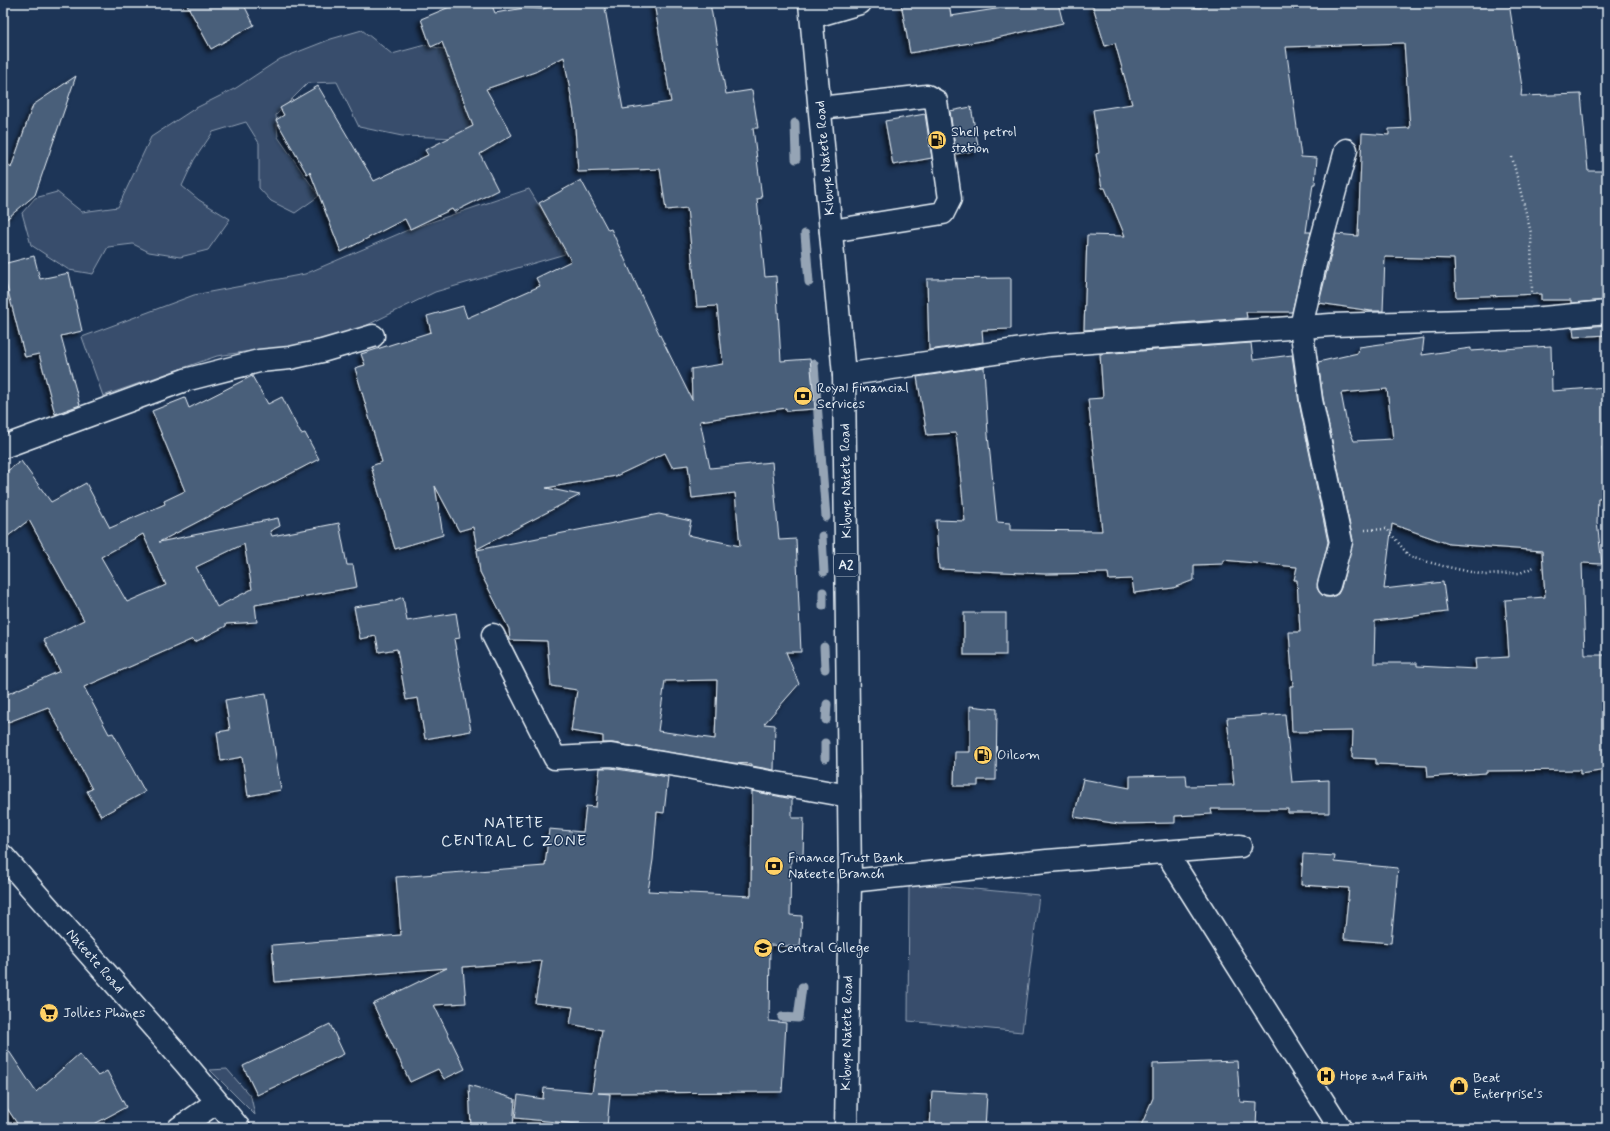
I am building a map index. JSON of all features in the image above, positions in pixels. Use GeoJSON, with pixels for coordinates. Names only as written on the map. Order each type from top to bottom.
{"type":"FeatureCollection","features":[{"type":"Feature","properties":{"kind":"street"},"geometry":{"type":"LineString","coordinates":[[811,10],[860,3]]}},
{"type":"Feature","properties":{"kind":"street","name":"Kibuye Natete Road"},"geometry":{"type":"LineString","coordinates":[[811,10],[844,375],[850,881],[846,1128]]}},
{"type":"Feature","properties":{"kind":"street"},"geometry":{"type":"LineString","coordinates":[[820,108],[926,96],[936,101],[950,199],[943,213],[831,231]]}},
{"type":"Feature","properties":{"kind":"street"},"geometry":{"type":"LineString","coordinates":[[1329,585],[1341,542],[1311,400],[1301,327],[1315,264],[1346,150]]}},
{"type":"Feature","properties":{"kind":"street"},"geometry":{"type":"LineString","coordinates":[[844,375],[1049,345],[1301,327],[1532,319],[1607,312]]}},
{"type":"Feature","properties":{"kind":"street"},"geometry":{"type":"LineString","coordinates":[[3,447],[185,380],[259,361],[290,358],[322,351],[373,336]]}},
{"type":"Feature","properties":{"kind":"street"},"geometry":{"type":"LineString","coordinates":[[493,635],[555,758],[611,755],[849,796]]}},
{"type":"Feature","properties":{"kind":"street"},"geometry":{"type":"LineString","coordinates":[[850,881],[1047,860],[1240,846]]}},
{"type":"Feature","properties":{"kind":"street"},"geometry":{"type":"LineString","coordinates":[[1166,852],[1340,1128]]}},
{"type":"Feature","properties":{"kind":"street","name":"Nateete Road"},"geometry":{"type":"LineString","coordinates":[[3,856],[239,1128]]}},
{"type":"Feature","properties":{"kind":"street"},"geometry":{"type":"LineString","coordinates":[[179,1128],[217,1102]]}},
{"type":"Feature","properties":{"kind":"path"},"geometry":{"type":"LineString","coordinates":[[1512,157],[1530,233],[1532,319]]}},
{"type":"Feature","properties":{"kind":"path"},"geometry":{"type":"LineString","coordinates":[[1339,531],[1387,529],[1410,557],[1485,575],[1520,573],[1534,567]]}},
{"type":"Feature","properties":{"kind":"shaded area"},"geometry":{"type":"Polygon","coordinates":[[[362,30],[392,54],[425,45],[461,53],[502,128],[494,147],[460,138],[402,136],[359,127],[337,82],[308,83],[276,115],[278,137],[319,196],[295,213],[271,201],[259,188],[259,143],[246,122],[213,132],[194,160],[182,186],[199,200],[230,219],[208,250],[180,257],[149,252],[133,244],[108,247],[93,274],[69,270],[31,245],[22,213],[35,198],[57,192],[82,212],[118,207],[151,137],[194,109],[236,88],[280,59],[331,39],[362,30]]]}},
{"type":"Feature","properties":{"kind":"shaded area"},"geometry":{"type":"Polygon","coordinates":[[[529,189],[554,230],[565,254],[435,292],[353,332],[306,348],[258,350],[217,356],[103,396],[82,337],[194,295],[305,274],[410,229],[529,189]]]}},
{"type":"Feature","properties":{"kind":"shaded area"},"geometry":{"type":"Polygon","coordinates":[[[909,883],[1039,895],[1022,1032],[908,1021],[909,883]]]}},
{"type":"Feature","properties":{"kind":"shaded area"},"geometry":{"type":"Polygon","coordinates":[[[227,1069],[251,1097],[255,1115],[210,1070],[227,1069]]]}},
{"type":"Feature","properties":{"kind":"building"},"geometry":{"type":"Polygon","coordinates":[[[186,3],[243,3],[254,25],[211,49],[186,3]]]}},
{"type":"Feature","properties":{"kind":"building"},"geometry":{"type":"Polygon","coordinates":[[[459,3],[491,3],[495,13],[524,8],[543,9],[562,3],[604,3],[623,109],[671,102],[654,3],[710,3],[726,94],[752,90],[758,128],[753,128],[762,198],[757,199],[765,277],[776,276],[781,361],[810,359],[815,409],[786,411],[786,408],[700,421],[710,468],[772,462],[779,540],[796,539],[801,652],[786,652],[799,684],[764,724],[775,725],[774,770],[752,766],[752,764],[733,763],[613,743],[603,743],[603,736],[571,731],[577,690],[551,686],[547,641],[510,640],[509,629],[480,572],[477,550],[659,514],[691,521],[688,535],[740,546],[735,493],[692,498],[688,465],[672,467],[665,453],[616,476],[546,488],[580,495],[477,549],[473,527],[459,531],[435,486],[443,535],[395,549],[371,466],[382,462],[355,368],[365,365],[361,354],[431,332],[427,316],[463,306],[467,318],[540,286],[536,278],[571,261],[539,203],[581,180],[608,230],[611,229],[653,321],[692,400],[691,369],[723,364],[717,306],[697,307],[687,208],[666,210],[660,169],[578,172],[574,113],[564,57],[535,72],[486,89],[512,135],[480,154],[498,190],[454,212],[452,209],[410,229],[405,219],[341,252],[310,172],[307,174],[276,120],[284,115],[280,108],[318,86],[374,181],[428,155],[425,150],[473,126],[442,42],[431,47],[421,19],[459,3]],[[717,680],[665,681],[658,731],[715,739],[717,680]]]}},
{"type":"Feature","properties":{"kind":"building"},"geometry":{"type":"Polygon","coordinates":[[[901,3],[949,3],[951,16],[1015,6],[1014,3],[1058,3],[1063,23],[988,40],[910,53],[901,3]]]}},
{"type":"Feature","properties":{"kind":"building"},"geometry":{"type":"Polygon","coordinates":[[[1092,3],[1124,3],[1201,8],[1201,3],[1509,3],[1522,87],[1521,96],[1581,94],[1588,171],[1607,171],[1607,300],[1571,303],[1571,300],[1541,300],[1541,294],[1456,297],[1454,259],[1385,257],[1383,311],[1371,311],[1319,303],[1336,234],[1358,236],[1362,133],[1389,135],[1389,129],[1410,128],[1404,43],[1286,47],[1301,157],[1317,158],[1315,184],[1313,184],[1306,232],[1311,232],[1292,312],[1246,312],[1247,318],[1084,330],[1087,235],[1125,236],[1105,188],[1102,188],[1096,154],[1099,153],[1093,110],[1132,104],[1115,43],[1105,46],[1092,3]]]}},
{"type":"Feature","properties":{"kind":"building"},"geometry":{"type":"Polygon","coordinates":[[[76,76],[35,195],[3,222],[3,158],[11,168],[33,105],[76,76]]]}},
{"type":"Feature","properties":{"kind":"building"},"geometry":{"type":"Polygon","coordinates":[[[971,107],[979,150],[956,154],[950,111],[971,107]]]}},
{"type":"Feature","properties":{"kind":"building"},"geometry":{"type":"Polygon","coordinates":[[[925,114],[932,158],[893,165],[885,121],[925,114]]]}},
{"type":"Feature","properties":{"kind":"building"},"geometry":{"type":"Polygon","coordinates":[[[34,256],[40,279],[69,273],[82,331],[61,336],[80,405],[55,414],[39,354],[25,357],[3,272],[3,264],[34,256]]]}},
{"type":"Feature","properties":{"kind":"building"},"geometry":{"type":"Polygon","coordinates":[[[1011,278],[1011,329],[982,330],[983,342],[929,350],[927,279],[1011,278]]]}},
{"type":"Feature","properties":{"kind":"building"},"geometry":{"type":"Polygon","coordinates":[[[1607,325],[1607,335],[1574,337],[1573,328],[1607,325]]]}},
{"type":"Feature","properties":{"kind":"building"},"geometry":{"type":"Polygon","coordinates":[[[1424,338],[1422,355],[1471,348],[1471,351],[1551,346],[1552,391],[1607,387],[1607,446],[1602,447],[1607,497],[1598,498],[1597,522],[1602,564],[1582,563],[1585,655],[1607,655],[1607,770],[1580,774],[1580,770],[1486,771],[1486,773],[1428,777],[1427,766],[1376,764],[1376,759],[1352,758],[1353,731],[1292,732],[1290,686],[1293,686],[1289,632],[1300,632],[1297,580],[1294,580],[1297,567],[1223,560],[1223,564],[1194,565],[1194,580],[1173,588],[1134,593],[1132,579],[1109,580],[1108,573],[1045,574],[939,569],[936,520],[965,521],[956,433],[927,435],[917,377],[984,367],[988,435],[997,522],[1010,523],[1010,530],[1102,531],[1088,399],[1103,398],[1100,354],[1251,343],[1253,360],[1292,355],[1299,403],[1328,542],[1317,588],[1325,597],[1332,597],[1338,594],[1341,588],[1353,540],[1323,398],[1318,362],[1358,353],[1359,347],[1424,338]],[[1387,389],[1341,393],[1347,424],[1354,441],[1393,439],[1387,389]],[[1392,524],[1384,589],[1443,582],[1447,612],[1375,621],[1374,663],[1417,663],[1417,666],[1476,669],[1475,659],[1509,657],[1505,600],[1545,597],[1542,551],[1449,544],[1392,524]]]}},
{"type":"Feature","properties":{"kind":"building"},"geometry":{"type":"Polygon","coordinates":[[[252,376],[268,404],[282,397],[301,434],[305,433],[319,459],[159,542],[278,518],[280,526],[270,531],[272,536],[339,523],[347,565],[353,565],[357,587],[255,605],[257,622],[226,624],[226,626],[195,642],[193,639],[84,687],[109,734],[113,733],[145,792],[101,816],[87,791],[92,789],[48,707],[3,724],[3,696],[60,671],[44,640],[84,620],[29,520],[3,540],[3,474],[21,461],[51,502],[86,483],[110,528],[165,504],[164,501],[185,491],[152,411],[185,398],[189,408],[252,376]],[[143,534],[101,557],[127,602],[166,585],[143,534]],[[244,544],[196,567],[217,607],[252,589],[244,544]]]}},
{"type":"Feature","properties":{"kind":"building"},"geometry":{"type":"Polygon","coordinates":[[[403,597],[407,621],[456,613],[460,638],[454,639],[471,731],[425,739],[418,698],[406,700],[397,649],[379,652],[376,636],[360,639],[354,607],[393,601],[403,597]]]}},
{"type":"Feature","properties":{"kind":"building"},"geometry":{"type":"Polygon","coordinates":[[[964,613],[1006,613],[1006,655],[964,655],[964,613]]]}},
{"type":"Feature","properties":{"kind":"building"},"geometry":{"type":"Polygon","coordinates":[[[266,693],[281,790],[248,796],[242,757],[221,761],[217,732],[230,730],[225,700],[266,693]]]}},
{"type":"Feature","properties":{"kind":"building"},"geometry":{"type":"Polygon","coordinates":[[[970,706],[997,709],[996,780],[978,780],[978,786],[954,786],[955,752],[970,752],[970,706]]]}},
{"type":"Feature","properties":{"kind":"building"},"geometry":{"type":"Polygon","coordinates":[[[1285,714],[1292,782],[1329,780],[1329,813],[1288,813],[1288,809],[1211,809],[1212,814],[1175,816],[1175,823],[1119,824],[1074,817],[1083,779],[1130,788],[1130,776],[1186,775],[1187,786],[1234,785],[1227,718],[1285,714]]]}},
{"type":"Feature","properties":{"kind":"building"},"geometry":{"type":"Polygon","coordinates":[[[600,768],[610,768],[668,777],[664,813],[657,812],[653,860],[648,891],[751,896],[752,791],[792,799],[792,818],[804,818],[803,856],[791,855],[790,915],[802,916],[800,947],[770,945],[769,1021],[786,1023],[782,1092],[598,1093],[610,1094],[607,1127],[515,1118],[518,1095],[543,1099],[544,1088],[592,1092],[602,1030],[570,1024],[573,1007],[535,1003],[542,961],[463,967],[466,1003],[434,1005],[465,1069],[444,1079],[438,1069],[410,1082],[373,1004],[447,968],[275,982],[272,945],[401,935],[396,877],[545,866],[549,829],[583,832],[586,806],[596,807],[600,768]]]}},
{"type":"Feature","properties":{"kind":"building"},"geometry":{"type":"Polygon","coordinates":[[[1303,854],[1335,856],[1334,862],[1398,868],[1391,943],[1344,939],[1349,888],[1301,885],[1303,854]]]}},
{"type":"Feature","properties":{"kind":"building"},"geometry":{"type":"Polygon","coordinates":[[[330,1024],[344,1054],[257,1095],[243,1066],[330,1024]]]}},
{"type":"Feature","properties":{"kind":"building"},"geometry":{"type":"Polygon","coordinates":[[[3,1042],[36,1092],[79,1054],[98,1076],[107,1071],[126,1107],[87,1128],[20,1128],[3,1102],[3,1042]]]}},
{"type":"Feature","properties":{"kind":"building"},"geometry":{"type":"Polygon","coordinates":[[[1237,1061],[1240,1102],[1257,1103],[1256,1128],[1140,1128],[1153,1098],[1153,1064],[1237,1061]]]}},
{"type":"Feature","properties":{"kind":"building"},"geometry":{"type":"Polygon","coordinates":[[[469,1085],[515,1099],[513,1128],[471,1128],[469,1085]]]}},
{"type":"Feature","properties":{"kind":"building"},"geometry":{"type":"Polygon","coordinates":[[[932,1091],[987,1094],[985,1128],[930,1128],[932,1091]]]}},
{"type":"Feature","properties":{"kind":"waterway"},"geometry":{"type":"LineString","coordinates":[[795,123],[796,159]]}},
{"type":"Feature","properties":{"kind":"waterway"},"geometry":{"type":"LineString","coordinates":[[805,234],[809,282]]}},
{"type":"Feature","properties":{"kind":"waterway"},"geometry":{"type":"LineString","coordinates":[[814,364],[826,517]]}},
{"type":"Feature","properties":{"kind":"waterway"},"geometry":{"type":"LineString","coordinates":[[822,536],[824,572]]}},
{"type":"Feature","properties":{"kind":"waterway"},"geometry":{"type":"LineString","coordinates":[[823,592],[823,606]]}},
{"type":"Feature","properties":{"kind":"waterway"},"geometry":{"type":"LineString","coordinates":[[824,647],[825,669]]}},
{"type":"Feature","properties":{"kind":"waterway"},"geometry":{"type":"LineString","coordinates":[[826,720],[827,704]]}},
{"type":"Feature","properties":{"kind":"waterway"},"geometry":{"type":"LineString","coordinates":[[825,743],[825,758]]}},
{"type":"Feature","properties":{"kind":"waterway"},"geometry":{"type":"LineString","coordinates":[[782,1017],[798,1018],[802,987]]}},
{"type":"Feature","properties":{"kind":"place","name":"Shell petrol station"},"geometry":{"type":"Point","coordinates":[937,140]}},
{"type":"Feature","properties":{"kind":"place","name":"Royal Financial Services"},"geometry":{"type":"Point","coordinates":[803,396]}},
{"type":"Feature","properties":{"kind":"place","name":"Oilcom"},"geometry":{"type":"Point","coordinates":[983,755]}},
{"type":"Feature","properties":{"kind":"place","name":"Finance Trust Bank Nateete Branch"},"geometry":{"type":"Point","coordinates":[774,866]}},
{"type":"Feature","properties":{"kind":"place","name":"Central College"},"geometry":{"type":"Point","coordinates":[763,948]}},
{"type":"Feature","properties":{"kind":"place","name":"Jollies Phones"},"geometry":{"type":"Point","coordinates":[49,1013]}},
{"type":"Feature","properties":{"kind":"place","name":"Hope and Faith"},"geometry":{"type":"Point","coordinates":[1326,1076]}},
{"type":"Feature","properties":{"kind":"place","name":"Beat Enterprise's"},"geometry":{"type":"Point","coordinates":[1459,1086]}},
{"type":"Feature","properties":{"kind":"district","name":"NATETE CENTRAL C ZONE"},"geometry":{"type":"Point","coordinates":[514,832]}}]}
